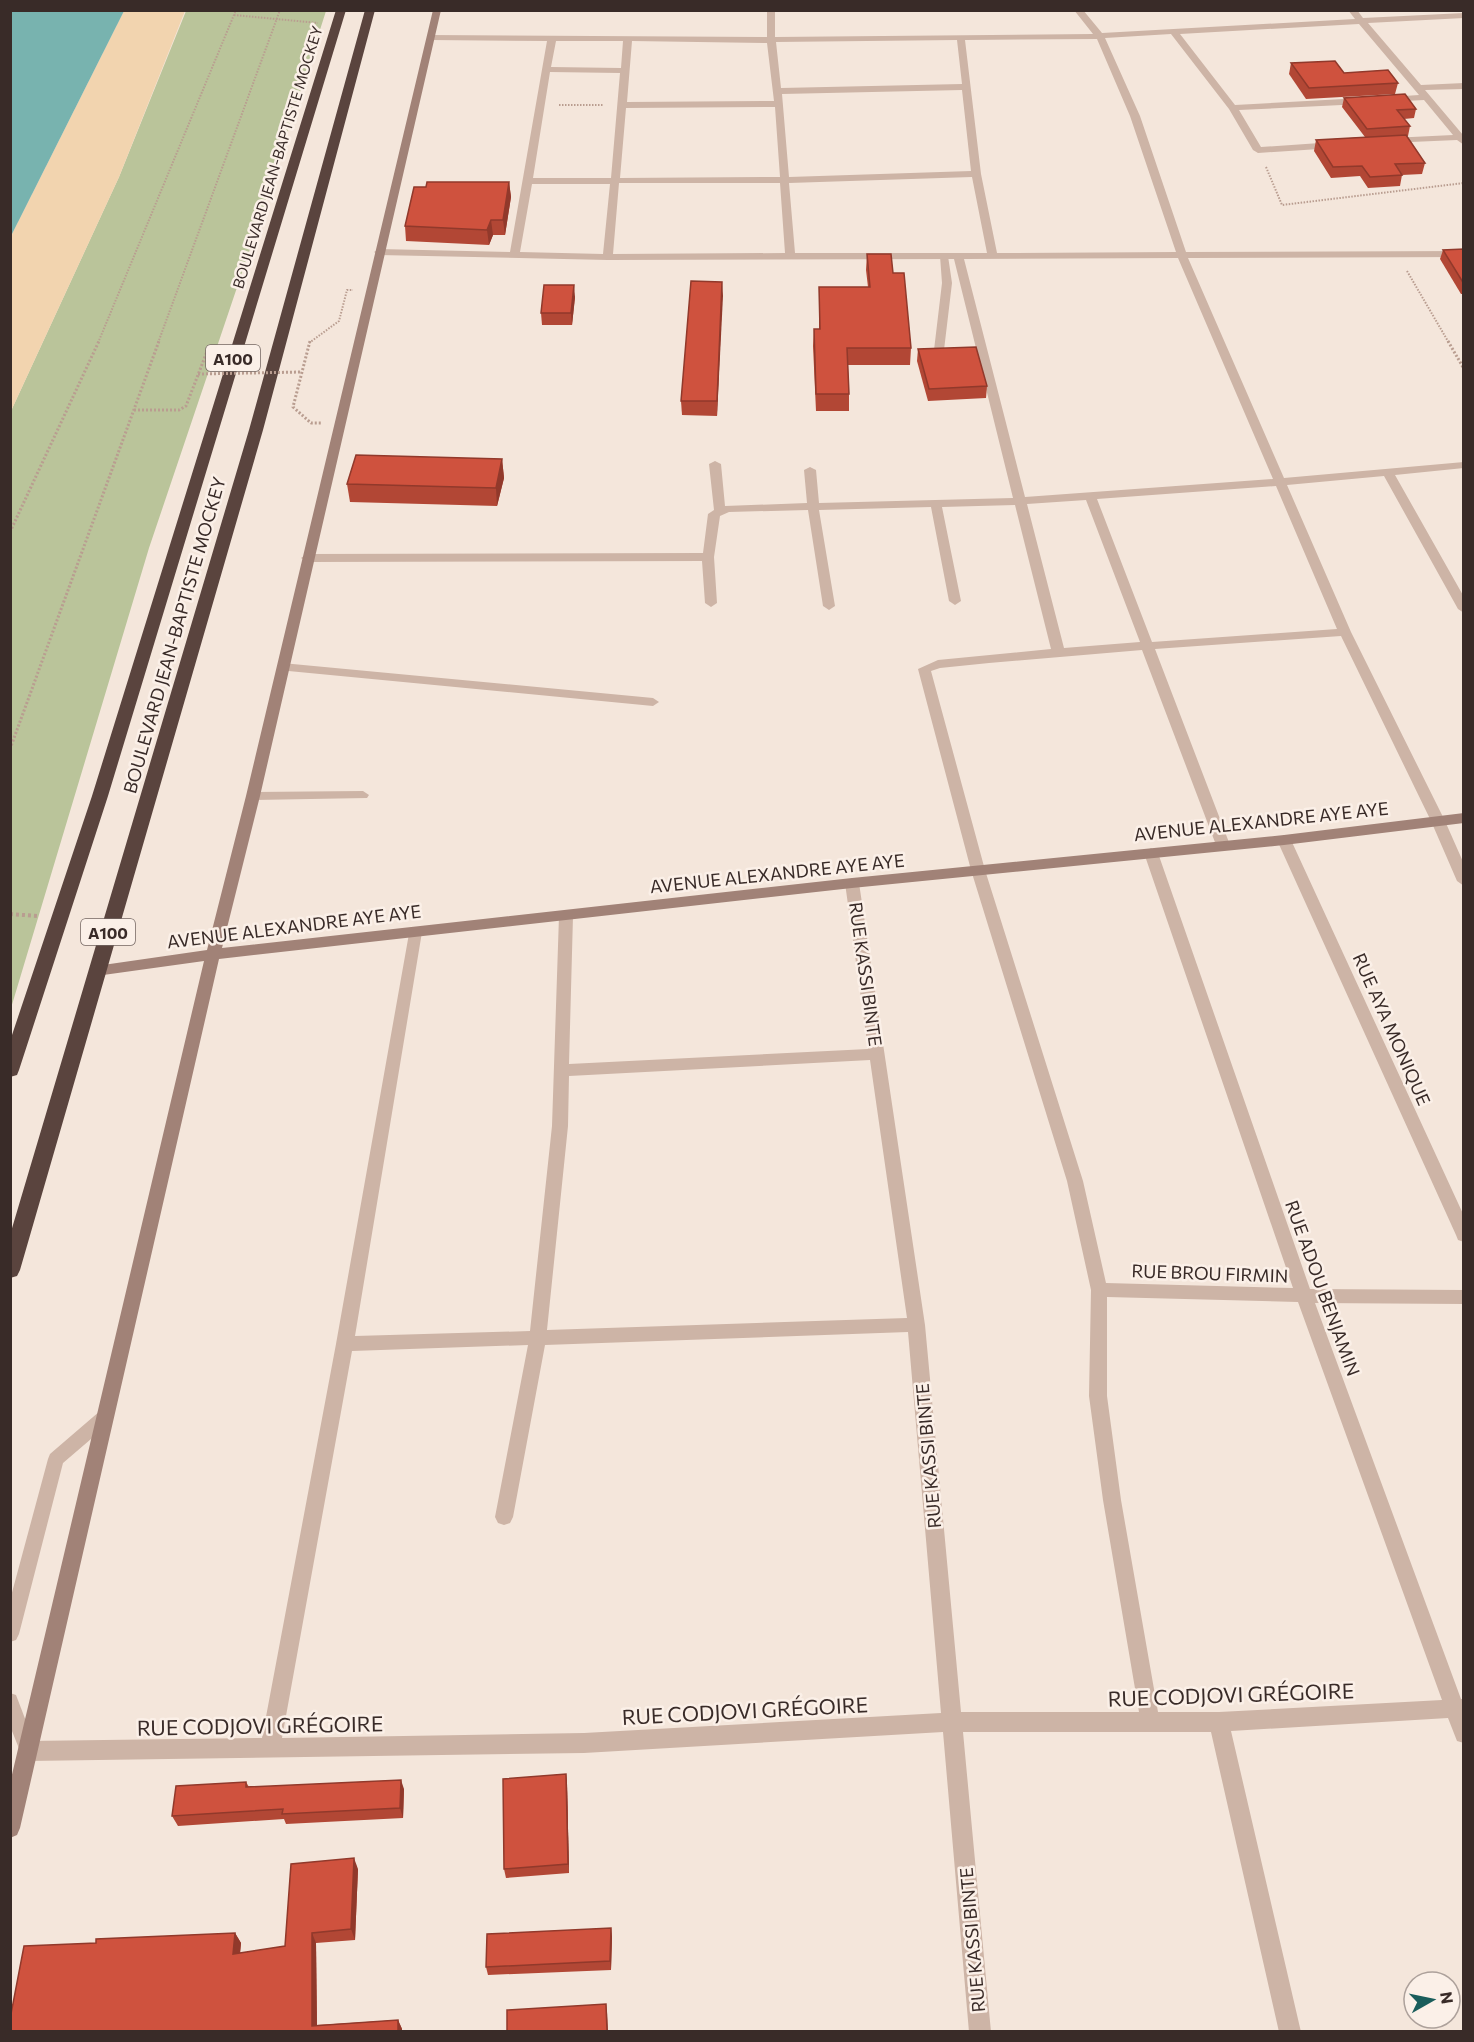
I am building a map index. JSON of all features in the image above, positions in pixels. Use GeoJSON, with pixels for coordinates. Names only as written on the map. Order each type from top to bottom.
{"type":"FeatureCollection","features":[{"type":"Feature","properties":{"kind":"highway","name":"BOULEVARD JEAN-BAPTISTE MOCKEY"},"geometry":{"type":"LineString","coordinates":[[10,1270],[256,430],[370,10]]}},
{"type":"Feature","properties":{"kind":"highway","name":"BOULEVARD JEAN-BAPTISTE MOCKEY"},"geometry":{"type":"LineString","coordinates":[[10,1070],[100,796],[339,17]]}},
{"type":"Feature","properties":{"kind":"street"},"geometry":{"type":"LineString","coordinates":[[10,1828],[213,954],[253,796],[437,10]]}},
{"type":"Feature","properties":{"kind":"street"},"geometry":{"type":"LineString","coordinates":[[771,10],[771,40],[778,90],[790,257]]}},
{"type":"Feature","properties":{"kind":"street"},"geometry":{"type":"LineString","coordinates":[[1078,10],[1100,36],[1136,116],[1182,255],[1345,632],[1438,821],[1464,881]]}},
{"type":"Feature","properties":{"kind":"street"},"geometry":{"type":"LineString","coordinates":[[1352,10],[1462,139]]}},
{"type":"Feature","properties":{"kind":"street"},"geometry":{"type":"LineString","coordinates":[[431,37],[771,40],[1100,36],[1464,15]]}},
{"type":"Feature","properties":{"kind":"street"},"geometry":{"type":"LineString","coordinates":[[1174,32],[1233,108],[1258,150],[1341,145]]}},
{"type":"Feature","properties":{"kind":"street"},"geometry":{"type":"LineString","coordinates":[[515,254],[552,37]]}},
{"type":"Feature","properties":{"kind":"street"},"geometry":{"type":"LineString","coordinates":[[608,257],[628,38]]}},
{"type":"Feature","properties":{"kind":"street"},"geometry":{"type":"LineString","coordinates":[[961,38],[976,174],[993,256]]}},
{"type":"Feature","properties":{"kind":"street"},"geometry":{"type":"LineString","coordinates":[[545,69],[626,70]]}},
{"type":"Feature","properties":{"kind":"street"},"geometry":{"type":"LineString","coordinates":[[1419,88],[1464,86]]}},
{"type":"Feature","properties":{"kind":"street"},"geometry":{"type":"LineString","coordinates":[[778,90],[966,87]]}},
{"type":"Feature","properties":{"kind":"street"},"geometry":{"type":"LineString","coordinates":[[1382,100],[1428,98]]}},
{"type":"Feature","properties":{"kind":"street"},"geometry":{"type":"LineString","coordinates":[[1233,108],[1371,101]]}},
{"type":"Feature","properties":{"kind":"street"},"geometry":{"type":"LineString","coordinates":[[623,105],[779,105]]}},
{"type":"Feature","properties":{"kind":"street"},"geometry":{"type":"LineString","coordinates":[[1377,142],[1462,139]]}},
{"type":"Feature","properties":{"kind":"street"},"geometry":{"type":"LineString","coordinates":[[529,181],[785,180],[976,174]]}},
{"type":"Feature","properties":{"kind":"street"},"geometry":{"type":"LineString","coordinates":[[379,252],[608,257],[1464,254]]}},
{"type":"Feature","properties":{"kind":"street"},"geometry":{"type":"LineString","coordinates":[[958,256],[1018,501],[1058,651]]}},
{"type":"Feature","properties":{"kind":"street"},"geometry":{"type":"LineString","coordinates":[[715,464],[720,510]]}},
{"type":"Feature","properties":{"kind":"street"},"geometry":{"type":"LineString","coordinates":[[711,603],[708,557],[714,514],[720,510],[1018,501],[1280,482],[1464,465]]}},
{"type":"Feature","properties":{"kind":"street"},"geometry":{"type":"LineString","coordinates":[[810,470],[813,506],[829,606]]}},
{"type":"Feature","properties":{"kind":"street"},"geometry":{"type":"LineString","coordinates":[[1388,472],[1464,609]]}},
{"type":"Feature","properties":{"kind":"street"},"geometry":{"type":"LineString","coordinates":[[1090,496],[1223,846]]}},
{"type":"Feature","properties":{"kind":"street"},"geometry":{"type":"LineString","coordinates":[[936,504],[955,601]]}},
{"type":"Feature","properties":{"kind":"street"},"geometry":{"type":"LineString","coordinates":[[308,558],[708,557]]}},
{"type":"Feature","properties":{"kind":"street"},"geometry":{"type":"LineString","coordinates":[[1150,1722],[1112,1500],[1098,1396],[1099,1290],[1075,1181],[978,870],[924,669],[938,664],[1058,651],[1146,647],[1345,632]]}},
{"type":"Feature","properties":{"kind":"street"},"geometry":{"type":"LineString","coordinates":[[282,667],[654,702]]}},
{"type":"Feature","properties":{"kind":"street","name":"AVENUE ALEXANDRE AYE AYE"},"geometry":{"type":"LineString","coordinates":[[96,971],[213,954],[852,883],[1284,840],[1464,818]]}},
{"type":"Feature","properties":{"kind":"street","name":"RUE AYA MONIQUE"},"geometry":{"type":"LineString","coordinates":[[1284,840],[1464,1235]]}},
{"type":"Feature","properties":{"kind":"street","name":"RUE ADOU BENJAMIN"},"geometry":{"type":"LineString","coordinates":[[1151,853],[1304,1296],[1459,1709],[1464,1734]]}},
{"type":"Feature","properties":{"kind":"street","name":"RUE KASSI BINTE"},"geometry":{"type":"LineString","coordinates":[[852,883],[916,1325],[980,2031]]}},
{"type":"Feature","properties":{"kind":"street"},"geometry":{"type":"LineString","coordinates":[[504,1517],[538,1337],[560,1126],[566,916]]}},
{"type":"Feature","properties":{"kind":"street"},"geometry":{"type":"LineString","coordinates":[[270,1749],[345,1344],[415,932]]}},
{"type":"Feature","properties":{"kind":"street"},"geometry":{"type":"LineString","coordinates":[[563,1070],[878,1054]]}},
{"type":"Feature","properties":{"kind":"street","name":"RUE BROU FIRMIN"},"geometry":{"type":"LineString","coordinates":[[1099,1290],[1304,1296],[1464,1297]]}},
{"type":"Feature","properties":{"kind":"street"},"geometry":{"type":"LineString","coordinates":[[345,1344],[916,1325]]}},
{"type":"Feature","properties":{"kind":"street","name":"RUE CODJOVI GRÉGOIRE"},"geometry":{"type":"LineString","coordinates":[[28,1751],[584,1743],[952,1722],[1219,1722],[1459,1709]]}},
{"type":"Feature","properties":{"kind":"street"},"geometry":{"type":"LineString","coordinates":[[1219,1722],[1290,2031]]}},
{"type":"Feature","properties":{"kind":"lane"},"geometry":{"type":"LineString","coordinates":[[939,350],[947,282],[944,256]]}},
{"type":"Feature","properties":{"kind":"lane"},"geometry":{"type":"LineString","coordinates":[[253,796],[363,795]]}},
{"type":"Feature","properties":{"kind":"lane"},"geometry":{"type":"LineString","coordinates":[[10,1634],[56,1459],[106,1416]]}},
{"type":"Feature","properties":{"kind":"lane"},"geometry":{"type":"LineString","coordinates":[[10,1701],[28,1751]]}},
{"type":"Feature","properties":{"kind":"path"},"geometry":{"type":"LineString","coordinates":[[10,532],[93,355],[236,10]]}},
{"type":"Feature","properties":{"kind":"path"},"geometry":{"type":"LineString","coordinates":[[10,748],[280,10]]}},
{"type":"Feature","properties":{"kind":"path"},"geometry":{"type":"LineString","coordinates":[[234,15],[277,19],[339,17]]}},
{"type":"Feature","properties":{"kind":"path"},"geometry":{"type":"LineString","coordinates":[[540,104],[623,105]]}},
{"type":"Feature","properties":{"kind":"path"},"geometry":{"type":"LineString","coordinates":[[1258,150],[1281,205],[1464,183]]}},
{"type":"Feature","properties":{"kind":"path"},"geometry":{"type":"LineString","coordinates":[[1398,255],[1464,369]]}},
{"type":"Feature","properties":{"kind":"path"},"geometry":{"type":"LineString","coordinates":[[340,423],[312,423],[293,407],[310,341],[339,321],[347,290],[372,290]]}},
{"type":"Feature","properties":{"kind":"path"},"geometry":{"type":"LineString","coordinates":[[134,410],[179,410],[186,406],[208,349]]}},
{"type":"Feature","properties":{"kind":"path"},"geometry":{"type":"LineString","coordinates":[[198,374],[302,372]]}},
{"type":"Feature","properties":{"kind":"green space"},"geometry":{"type":"Polygon","coordinates":[[[186,11],[326,11],[251,246],[149,548],[11,1008],[11,411],[119,177],[186,11]]]}},
{"type":"Feature","properties":{"kind":"sand"},"geometry":{"type":"Polygon","coordinates":[[[124,11],[185,11],[119,177],[11,411],[11,236],[124,11]]]}},
{"type":"Feature","properties":{"kind":"water"},"geometry":{"type":"Polygon","coordinates":[[[10,11],[124,11],[11,236],[10,11]]]}},
{"type":"Feature","properties":{"kind":"building"},"geometry":{"type":"Polygon","coordinates":[[[1335,61],[1344,73],[1388,70],[1398,83],[1309,88],[1291,63],[1335,61]]]}},
{"type":"Feature","properties":{"kind":"building"},"geometry":{"type":"Polygon","coordinates":[[[1405,94],[1416,109],[1397,110],[1410,126],[1367,129],[1344,98],[1405,94]]]}},
{"type":"Feature","properties":{"kind":"building"},"geometry":{"type":"Polygon","coordinates":[[[1406,135],[1425,163],[1395,164],[1402,175],[1370,177],[1362,166],[1333,167],[1316,140],[1406,135]]]}},
{"type":"Feature","properties":{"kind":"building"},"geometry":{"type":"Polygon","coordinates":[[[427,182],[509,182],[503,220],[491,220],[487,230],[405,226],[414,187],[426,187],[427,182]]]}},
{"type":"Feature","properties":{"kind":"building"},"geometry":{"type":"Polygon","coordinates":[[[1464,249],[1464,284],[1443,250],[1464,249]]]}},
{"type":"Feature","properties":{"kind":"building"},"geometry":{"type":"Polygon","coordinates":[[[867,254],[891,254],[893,273],[904,273],[911,348],[847,348],[849,394],[816,394],[814,329],[820,329],[819,287],[870,287],[867,254]]]}},
{"type":"Feature","properties":{"kind":"building"},"geometry":{"type":"Polygon","coordinates":[[[691,281],[722,282],[717,401],[681,401],[691,281]]]}},
{"type":"Feature","properties":{"kind":"building"},"geometry":{"type":"Polygon","coordinates":[[[544,285],[574,285],[571,313],[541,313],[544,285]]]}},
{"type":"Feature","properties":{"kind":"building"},"geometry":{"type":"Polygon","coordinates":[[[976,347],[987,386],[929,389],[918,349],[976,347]]]}},
{"type":"Feature","properties":{"kind":"building"},"geometry":{"type":"Polygon","coordinates":[[[356,455],[502,459],[496,488],[347,484],[356,455]]]}},
{"type":"Feature","properties":{"kind":"building"},"geometry":{"type":"Polygon","coordinates":[[[566,1774],[568,1864],[504,1869],[503,1779],[566,1774]]]}},
{"type":"Feature","properties":{"kind":"building"},"geometry":{"type":"Polygon","coordinates":[[[401,1780],[400,1808],[282,1814],[283,1809],[172,1816],[176,1786],[246,1782],[246,1787],[401,1780]]]}},
{"type":"Feature","properties":{"kind":"building"},"geometry":{"type":"Polygon","coordinates":[[[354,1858],[351,1929],[312,1933],[312,2026],[398,2020],[398,2031],[10,2031],[10,2019],[24,1946],[96,1943],[96,1939],[235,1933],[233,1954],[285,1946],[291,1864],[354,1858]]]}},
{"type":"Feature","properties":{"kind":"building"},"geometry":{"type":"Polygon","coordinates":[[[611,1928],[610,1961],[486,1967],[487,1934],[611,1928]]]}},
{"type":"Feature","properties":{"kind":"building"},"geometry":{"type":"Polygon","coordinates":[[[606,2004],[607,2031],[507,2031],[507,2010],[606,2004]]]}}]}
